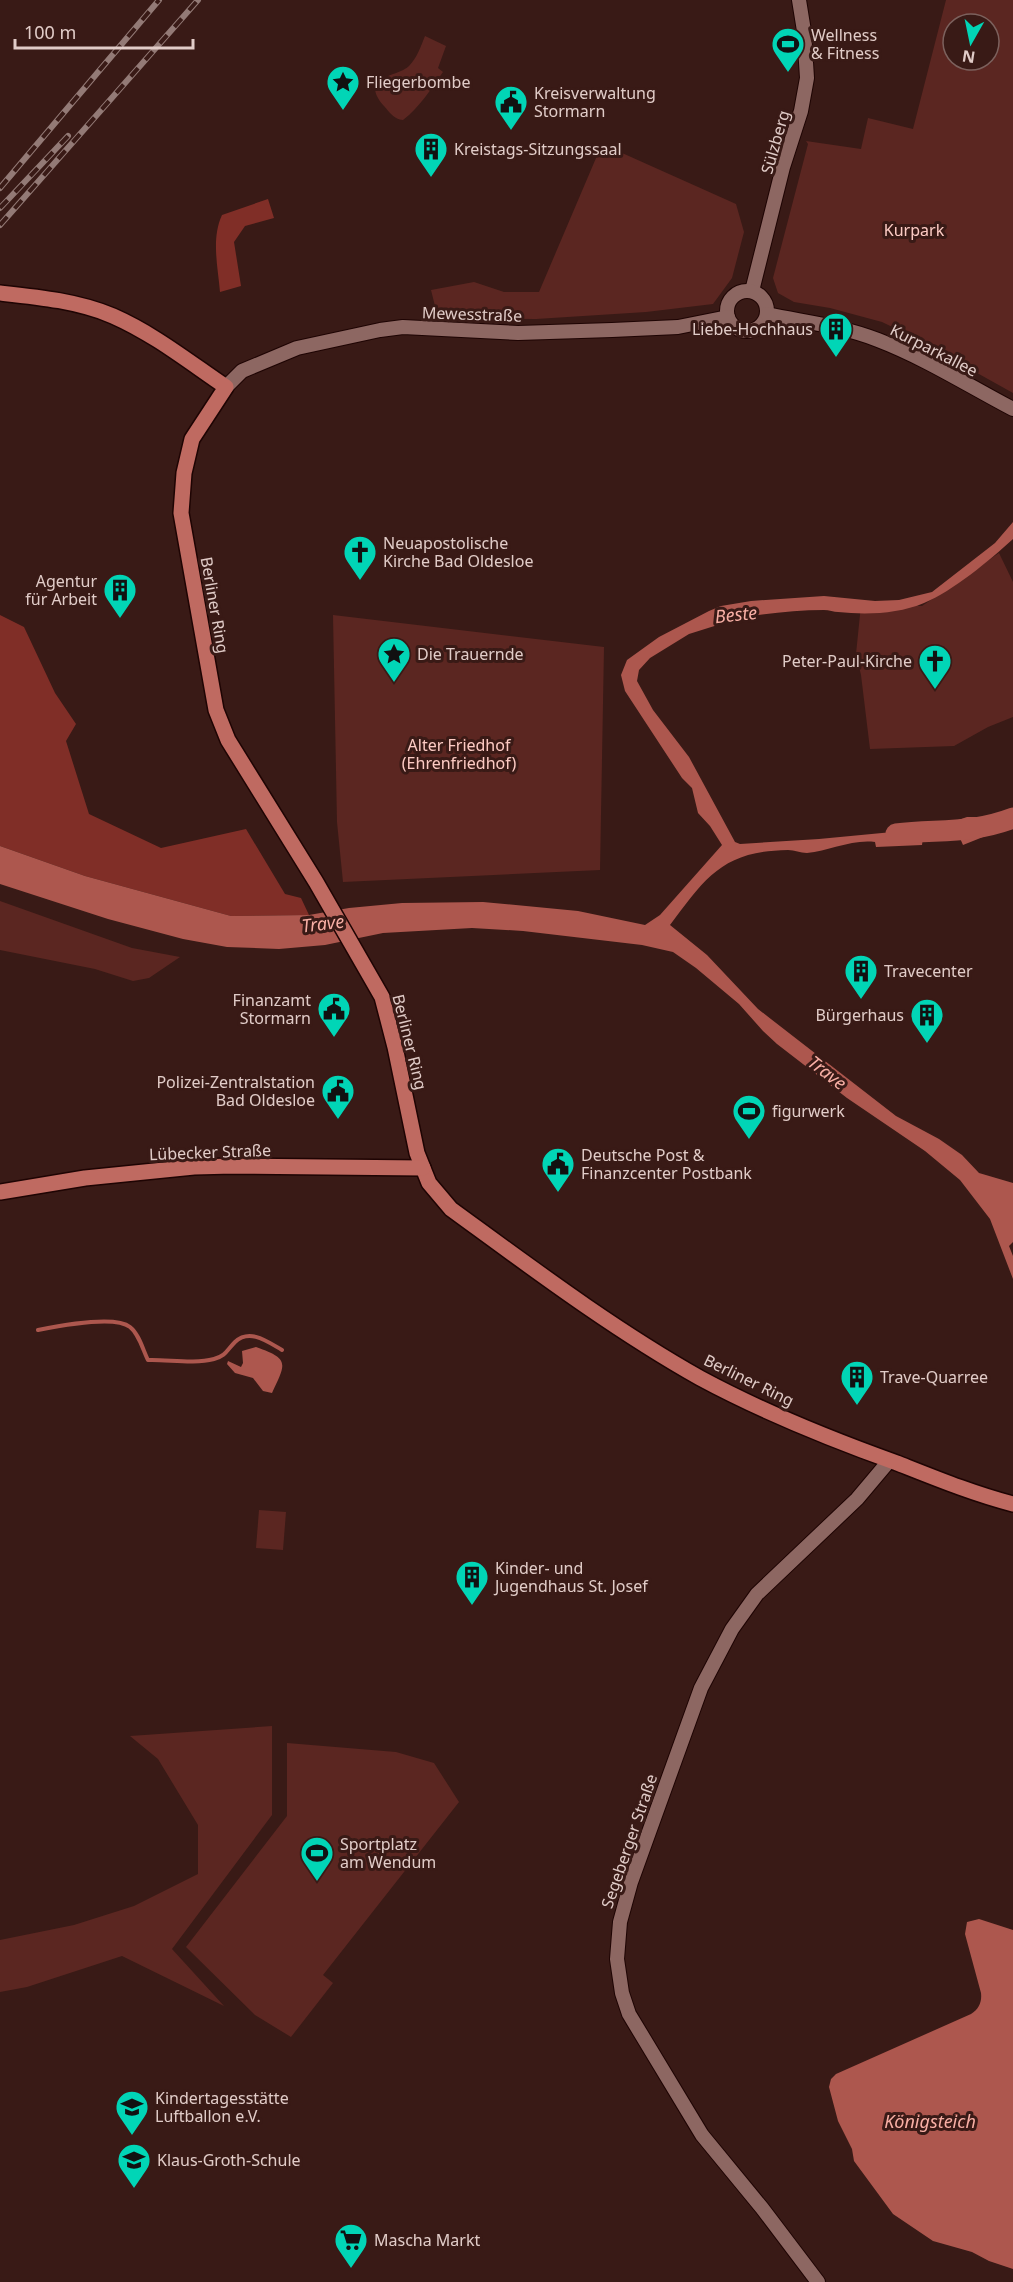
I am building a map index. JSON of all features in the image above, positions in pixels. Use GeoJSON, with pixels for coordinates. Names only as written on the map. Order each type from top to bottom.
{"type":"FeatureCollection","features":[{"type":"Feature","properties":{"kind":"main road"},"geometry":{"type":"LineString","coordinates":[[0,293],[49,298],[112,315],[163,342],[226,387]]}},
{"type":"Feature","properties":{"kind":"main road","name":"Berliner Ring"},"geometry":{"type":"LineString","coordinates":[[226,387],[192,439],[184,473],[181,513],[197,614],[216,710],[228,740],[323,894],[382,997],[417,1153],[437,1194],[452,1209],[573,1298],[696,1375],[751,1404],[889,1461],[1013,1504]]}},
{"type":"Feature","properties":{"kind":"main road","name":"Lübecker Straße"},"geometry":{"type":"LineString","coordinates":[[0,1192],[85,1178],[198,1167],[423,1168]]}},
{"type":"Feature","properties":{"kind":"street","name":"Sülzberg"},"geometry":{"type":"LineString","coordinates":[[752,291],[783,167],[801,111],[807,78],[804,31],[799,0]]}},
{"type":"Feature","properties":{"kind":"street"},"geometry":{"type":"LineString","coordinates":[[752,291],[764,299],[767,314],[762,324],[752,330],[739,329],[733,325],[728,316],[728,307],[734,296],[752,291]]}},
{"type":"Feature","properties":{"kind":"street","name":"Kurparkallee"},"geometry":{"type":"LineString","coordinates":[[767,314],[842,329],[876,339],[901,349],[1013,410]]}},
{"type":"Feature","properties":{"kind":"street","name":"Mewesstraße"},"geometry":{"type":"LineString","coordinates":[[226,387],[242,371],[297,348],[380,330],[403,327],[518,333],[600,331],[678,327],[728,316]]}},
{"type":"Feature","properties":{"kind":"street","name":"Segeberger Straße"},"geometry":{"type":"LineString","coordinates":[[818,2282],[762,2208],[702,2135],[629,2014],[622,1993],[617,1959],[620,1922],[631,1882],[697,1695],[732,1629],[757,1594],[856,1499],[889,1461]]}},
{"type":"Feature","properties":{"kind":"green space","name":"Kurpark"},"geometry":{"type":"Polygon","coordinates":[[[946,0],[1013,0],[1013,393],[882,322],[830,308],[794,302],[778,293],[773,278],[808,144],[806,141],[861,149],[868,118],[913,129],[941,20],[941,72],[1001,72],[1001,12],[943,12],[946,0]]]}},
{"type":"Feature","properties":{"kind":"green space"},"geometry":{"type":"Polygon","coordinates":[[[425,36],[446,46],[438,68],[443,72],[415,110],[403,120],[392,115],[377,96],[375,89],[383,79],[409,66],[417,56],[425,36]]]}},
{"type":"Feature","properties":{"kind":"green space"},"geometry":{"type":"Polygon","coordinates":[[[602,144],[736,204],[744,232],[732,278],[713,304],[646,312],[536,319],[438,318],[431,290],[474,282],[504,292],[539,292],[602,144]]]}},
{"type":"Feature","properties":{"kind":"green space"},"geometry":{"type":"Polygon","coordinates":[[[999,553],[1013,582],[1013,717],[988,727],[954,746],[870,749],[861,675],[856,654],[861,605],[922,606],[999,553]]]}},
{"type":"Feature","properties":{"kind":"green space","name":"Alter Friedhof (Ehrenfriedhof)"},"geometry":{"type":"Polygon","coordinates":[[[333,615],[604,647],[600,870],[343,882],[337,822],[333,615]]]}},
{"type":"Feature","properties":{"kind":"green space"},"geometry":{"type":"Polygon","coordinates":[[[0,901],[132,948],[180,957],[149,978],[133,981],[95,969],[0,950],[0,901]]]}},
{"type":"Feature","properties":{"kind":"green space"},"geometry":{"type":"Polygon","coordinates":[[[259,1510],[286,1512],[283,1550],[256,1548],[259,1510]]]}},
{"type":"Feature","properties":{"kind":"green space"},"geometry":{"type":"Polygon","coordinates":[[[272,1726],[272,1815],[172,1949],[224,2006],[122,1956],[27,1987],[0,1992],[0,1940],[74,1925],[134,1906],[198,1874],[198,1825],[158,1759],[130,1736],[272,1726]]]}},
{"type":"Feature","properties":{"kind":"green space","name":"Sportplatz am Wendum"},"geometry":{"type":"Polygon","coordinates":[[[287,1743],[396,1752],[434,1763],[459,1802],[323,1975],[333,1983],[291,2037],[255,2015],[186,1947],[287,1816],[287,1743]]]}},
{"type":"Feature","properties":{"kind":"shaded area"},"geometry":{"type":"Polygon","coordinates":[[[268,199],[274,218],[245,226],[234,242],[241,286],[220,292],[216,243],[222,215],[268,199]]]}},
{"type":"Feature","properties":{"kind":"shaded area"},"geometry":{"type":"Polygon","coordinates":[[[0,615],[24,627],[55,693],[76,724],[66,741],[89,814],[161,848],[246,829],[285,894],[301,898],[309,915],[231,916],[85,876],[0,846],[0,615]]]}},
{"type":"Feature","properties":{"kind":"water","name":"Beste"},"geometry":{"type":"Polygon","coordinates":[[[1013,522],[1013,539],[959,583],[924,603],[882,613],[812,610],[724,620],[724,623],[689,634],[650,658],[639,670],[637,681],[653,710],[689,757],[735,842],[740,844],[819,839],[924,829],[922,845],[876,847],[875,842],[866,842],[807,853],[788,850],[747,855],[718,870],[706,880],[670,925],[707,955],[758,1009],[896,1116],[939,1139],[962,1155],[979,1173],[1013,1183],[1013,1242],[1009,1246],[1013,1256],[1013,1279],[990,1219],[960,1180],[925,1151],[847,1098],[777,1044],[739,1004],[673,952],[642,945],[523,931],[472,928],[383,933],[325,945],[279,949],[227,947],[183,939],[108,919],[0,884],[0,846],[85,876],[231,916],[309,915],[349,908],[402,903],[483,902],[578,911],[645,925],[660,915],[722,845],[698,813],[692,788],[682,778],[625,691],[621,675],[627,660],[659,637],[721,606],[751,601],[824,596],[875,601],[899,600],[932,592],[995,543],[1013,522]]]}},
{"type":"Feature","properties":{"kind":"water"},"geometry":{"type":"Polygon","coordinates":[[[1013,809],[1013,825],[963,845],[959,836],[947,835],[948,827],[954,827],[958,820],[967,817],[990,817],[1013,809]]]}},
{"type":"Feature","properties":{"kind":"water"},"geometry":{"type":"Polygon","coordinates":[[[256,1347],[275,1355],[282,1363],[280,1375],[272,1393],[263,1391],[253,1378],[235,1373],[227,1364],[228,1361],[241,1367],[242,1351],[256,1347]]]}},
{"type":"Feature","properties":{"kind":"water","name":"Königsteich"},"geometry":{"type":"Polygon","coordinates":[[[979,1919],[1013,1930],[1013,2269],[989,2261],[972,2252],[933,2241],[893,2214],[854,2161],[852,2149],[838,2121],[829,2087],[831,2079],[836,2074],[971,2014],[978,2008],[981,1993],[965,1934],[967,1922],[979,1919]]]}},
{"type":"Feature","properties":{"kind":"waterway","name":"Trave"},"geometry":{"type":"LineString","coordinates":[[896,834],[969,829],[1013,818]]}},
{"type":"Feature","properties":{"kind":"waterway"},"geometry":{"type":"LineString","coordinates":[[38,1330],[86,1322],[123,1324],[130,1327],[136,1334],[148,1360],[191,1362],[214,1359],[224,1354],[235,1342],[247,1336],[265,1340],[282,1350]]}},
{"type":"Feature","properties":{"kind":"railway"},"geometry":{"type":"LineString","coordinates":[[0,188],[159,0]]}},
{"type":"Feature","properties":{"kind":"railway"},"geometry":{"type":"LineString","coordinates":[[0,225],[198,0]]}},
{"type":"Feature","properties":{"kind":"railway"},"geometry":{"type":"LineString","coordinates":[[0,208],[68,136]]}},
{"type":"Feature","properties":{"kind":"place","name":"Wellness & Fitness"},"geometry":{"type":"Point","coordinates":[788,73]}},
{"type":"Feature","properties":{"kind":"place","name":"Fliegerbombe"},"geometry":{"type":"Point","coordinates":[343,111]}},
{"type":"Feature","properties":{"kind":"place","name":"Kreisverwaltung Stormarn"},"geometry":{"type":"Point","coordinates":[511,131]}},
{"type":"Feature","properties":{"kind":"place","name":"Kreistags-Sitzungssaal"},"geometry":{"type":"Point","coordinates":[431,178]}},
{"type":"Feature","properties":{"kind":"place","name":"Liebe-Hochhaus"},"geometry":{"type":"Point","coordinates":[836,358]}},
{"type":"Feature","properties":{"kind":"place","name":"Neuapostolische Kirche Bad Oldesloe"},"geometry":{"type":"Point","coordinates":[360,581]}},
{"type":"Feature","properties":{"kind":"place","name":"Agentur für Arbeit"},"geometry":{"type":"Point","coordinates":[120,619]}},
{"type":"Feature","properties":{"kind":"place","name":"Die Trauernde"},"geometry":{"type":"Point","coordinates":[394,683]}},
{"type":"Feature","properties":{"kind":"place","name":"Peter-Paul-Kirche"},"geometry":{"type":"Point","coordinates":[935,690]}},
{"type":"Feature","properties":{"kind":"place","name":"Travecenter"},"geometry":{"type":"Point","coordinates":[861,1000]}},
{"type":"Feature","properties":{"kind":"place","name":"Finanzamt Stormarn"},"geometry":{"type":"Point","coordinates":[334,1038]}},
{"type":"Feature","properties":{"kind":"place","name":"Bürgerhaus"},"geometry":{"type":"Point","coordinates":[927,1044]}},
{"type":"Feature","properties":{"kind":"place","name":"Polizei-Zentralstation Bad Oldesloe"},"geometry":{"type":"Point","coordinates":[338,1120]}},
{"type":"Feature","properties":{"kind":"place","name":"figurwerk"},"geometry":{"type":"Point","coordinates":[749,1140]}},
{"type":"Feature","properties":{"kind":"place","name":"Deutsche Post & Finanzcenter Postbank"},"geometry":{"type":"Point","coordinates":[558,1193]}},
{"type":"Feature","properties":{"kind":"place","name":"Trave-Quarree"},"geometry":{"type":"Point","coordinates":[857,1406]}},
{"type":"Feature","properties":{"kind":"place","name":"Kinder- und Jugendhaus St. Josef"},"geometry":{"type":"Point","coordinates":[472,1606]}},
{"type":"Feature","properties":{"kind":"place","name":"Sportplatz am Wendum"},"geometry":{"type":"Point","coordinates":[317,1882]}},
{"type":"Feature","properties":{"kind":"place","name":"Kindertagesstätte Luftballon e.V."},"geometry":{"type":"Point","coordinates":[132,2136]}},
{"type":"Feature","properties":{"kind":"place","name":"Klaus-Groth-Schule"},"geometry":{"type":"Point","coordinates":[134,2189]}},
{"type":"Feature","properties":{"kind":"place","name":"Mascha Markt"},"geometry":{"type":"Point","coordinates":[351,2269]}}]}
